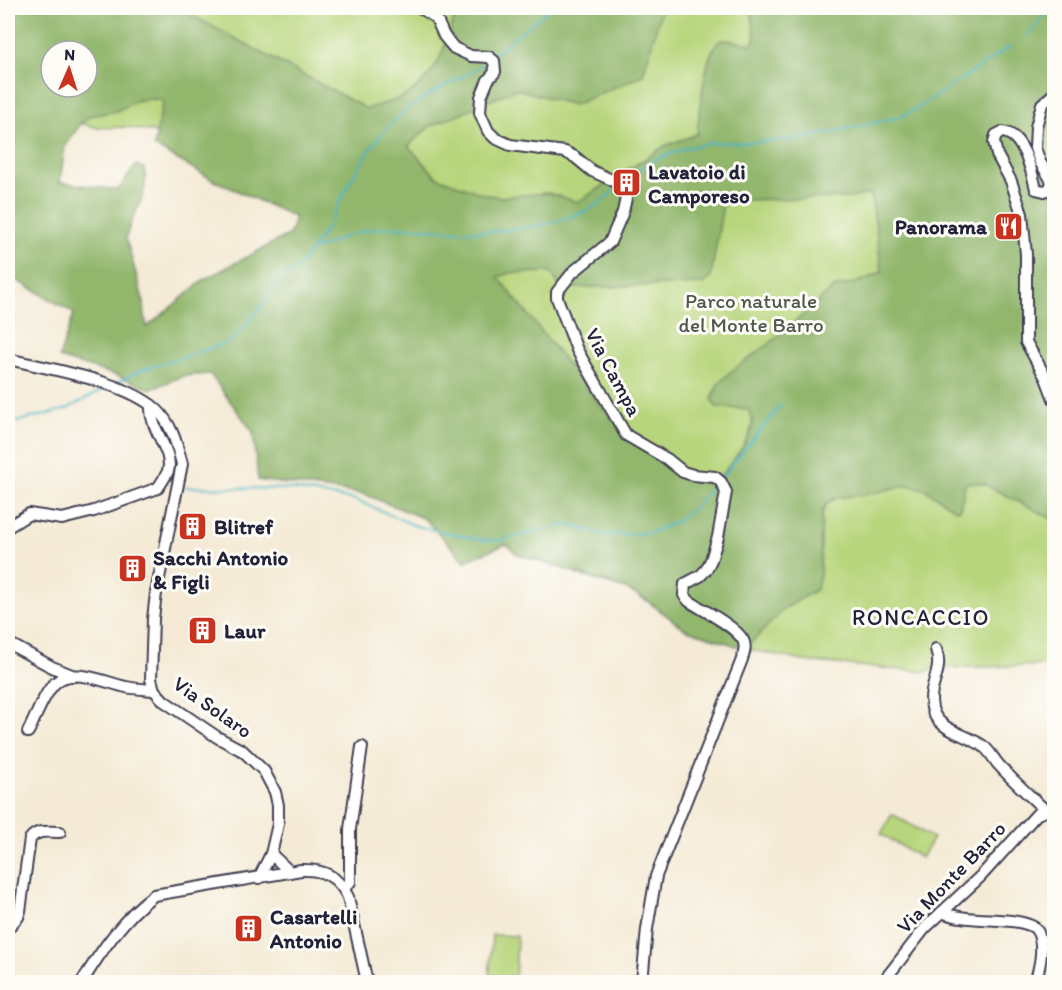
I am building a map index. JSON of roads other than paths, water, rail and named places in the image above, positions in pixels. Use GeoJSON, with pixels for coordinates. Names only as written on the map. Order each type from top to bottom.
{"type":"FeatureCollection","features":[{"type":"Feature","properties":{"kind":"street","name":"Via Campa"},"geometry":{"type":"LineString","coordinates":[[421,8],[436,18],[444,36],[454,48],[471,56],[491,59],[495,72],[481,96],[480,113],[488,131],[495,138],[510,145],[565,152],[622,188],[626,198],[623,212],[610,242],[573,272],[557,292],[558,298],[577,350],[626,435],[667,459],[683,472],[715,477],[721,482],[726,492],[715,549],[706,570],[685,584],[684,595],[689,601],[731,628],[743,639],[745,647],[656,876],[647,929],[642,982]]}},
{"type":"Feature","properties":{"kind":"street"},"geometry":{"type":"LineString","coordinates":[[1054,93],[1042,104],[1036,127],[1035,148],[1052,182],[1050,189],[1044,192],[1036,189],[1027,159],[1013,136],[1002,132],[996,135],[994,142],[997,155],[1011,181],[1022,214],[1026,254],[1026,342],[1046,378],[1054,399]]}},
{"type":"Feature","properties":{"kind":"street"},"geometry":{"type":"LineString","coordinates":[[8,359],[103,383],[139,396],[154,408],[150,416],[167,450],[169,469],[158,488],[94,511],[62,519],[29,514],[8,527]]}},
{"type":"Feature","properties":{"kind":"street","name":"Via Solaro"},"geometry":{"type":"LineString","coordinates":[[154,408],[170,427],[182,464],[153,619],[151,679],[154,690],[164,701],[217,737],[243,751],[264,771],[275,792],[278,824],[272,854],[259,878]]}},
{"type":"Feature","properties":{"kind":"street"},"geometry":{"type":"LineString","coordinates":[[8,643],[74,676]]}},
{"type":"Feature","properties":{"kind":"street"},"geometry":{"type":"LineString","coordinates":[[936,649],[940,660],[931,696],[937,719],[984,747],[998,764],[1050,809]]}},
{"type":"Feature","properties":{"kind":"street"},"geometry":{"type":"LineString","coordinates":[[28,732],[53,684],[62,677],[92,678],[129,688],[154,690]]}},
{"type":"Feature","properties":{"kind":"street"},"geometry":{"type":"LineString","coordinates":[[344,888],[350,882],[350,829],[362,747]]}},
{"type":"Feature","properties":{"kind":"street","name":"Via Monte Barro"},"geometry":{"type":"LineString","coordinates":[[883,982],[926,927],[981,876],[1037,814],[1050,809]]}},
{"type":"Feature","properties":{"kind":"street"},"geometry":{"type":"LineString","coordinates":[[8,928],[18,917],[20,911],[30,838],[41,831],[60,832]]}},
{"type":"Feature","properties":{"kind":"street"},"geometry":{"type":"LineString","coordinates":[[272,854],[290,872]]}},
{"type":"Feature","properties":{"kind":"street"},"geometry":{"type":"LineString","coordinates":[[82,982],[114,936],[140,906],[154,896],[290,872],[316,870],[332,876],[344,888],[367,982]]}},
{"type":"Feature","properties":{"kind":"street"},"geometry":{"type":"LineString","coordinates":[[942,912],[966,919],[1028,924],[1035,927],[1041,939],[1035,982]]}},
{"type":"Feature","properties":{"kind":"waterway"},"geometry":{"type":"LineString","coordinates":[[492,56],[550,8]]}},
{"type":"Feature","properties":{"kind":"waterway"},"geometry":{"type":"LineString","coordinates":[[1028,36],[1048,10],[1053,8]]}},
{"type":"Feature","properties":{"kind":"waterway"},"geometry":{"type":"LineString","coordinates":[[622,183],[654,160],[686,148],[711,143],[805,138],[900,117],[920,107],[1011,46]]}},
{"type":"Feature","properties":{"kind":"waterway"},"geometry":{"type":"LineString","coordinates":[[331,220],[357,169],[379,137],[392,123],[422,99],[486,62]]}},
{"type":"Feature","properties":{"kind":"waterway"},"geometry":{"type":"LineString","coordinates":[[353,234],[392,227],[476,231],[511,230],[547,224],[580,213],[598,204],[616,189]]}},
{"type":"Feature","properties":{"kind":"waterway"},"geometry":{"type":"LineString","coordinates":[[116,383],[142,370],[230,342],[249,322],[282,279],[298,268],[329,225]]}},
{"type":"Feature","properties":{"kind":"waterway"},"geometry":{"type":"LineString","coordinates":[[315,249],[348,236]]}},
{"type":"Feature","properties":{"kind":"waterway"},"geometry":{"type":"LineString","coordinates":[[8,424],[67,409],[106,388]]}},
{"type":"Feature","properties":{"kind":"waterway"},"geometry":{"type":"LineString","coordinates":[[722,477],[781,405]]}},
{"type":"Feature","properties":{"kind":"waterway"},"geometry":{"type":"LineString","coordinates":[[185,487],[290,489],[356,500],[416,526],[482,540],[498,541],[565,525],[607,535],[650,533],[678,521],[716,483]]}},
{"type":"Feature","properties":{"kind":"place","name":"Lavatoio di Camporeso"},"geometry":{"type":"Point","coordinates":[627,183]}},
{"type":"Feature","properties":{"kind":"place","name":"Panorama"},"geometry":{"type":"Point","coordinates":[1008,226]}},
{"type":"Feature","properties":{"kind":"place","name":"Blitref"},"geometry":{"type":"Point","coordinates":[193,526]}},
{"type":"Feature","properties":{"kind":"place","name":"Sacchi Antonio & Figli"},"geometry":{"type":"Point","coordinates":[132,569]}},
{"type":"Feature","properties":{"kind":"place","name":"Laur"},"geometry":{"type":"Point","coordinates":[203,630]}},
{"type":"Feature","properties":{"kind":"place","name":"Casartelli Antonio"},"geometry":{"type":"Point","coordinates":[249,928]}},
{"type":"Feature","properties":{"kind":"district","name":"RONCACCIO"},"geometry":{"type":"Point","coordinates":[921,617]}},
{"type":"Feature","properties":{"kind":"park label","name":"Parco naturale del Monte Barro"},"geometry":{"type":"Point","coordinates":[751,312]}}]}
